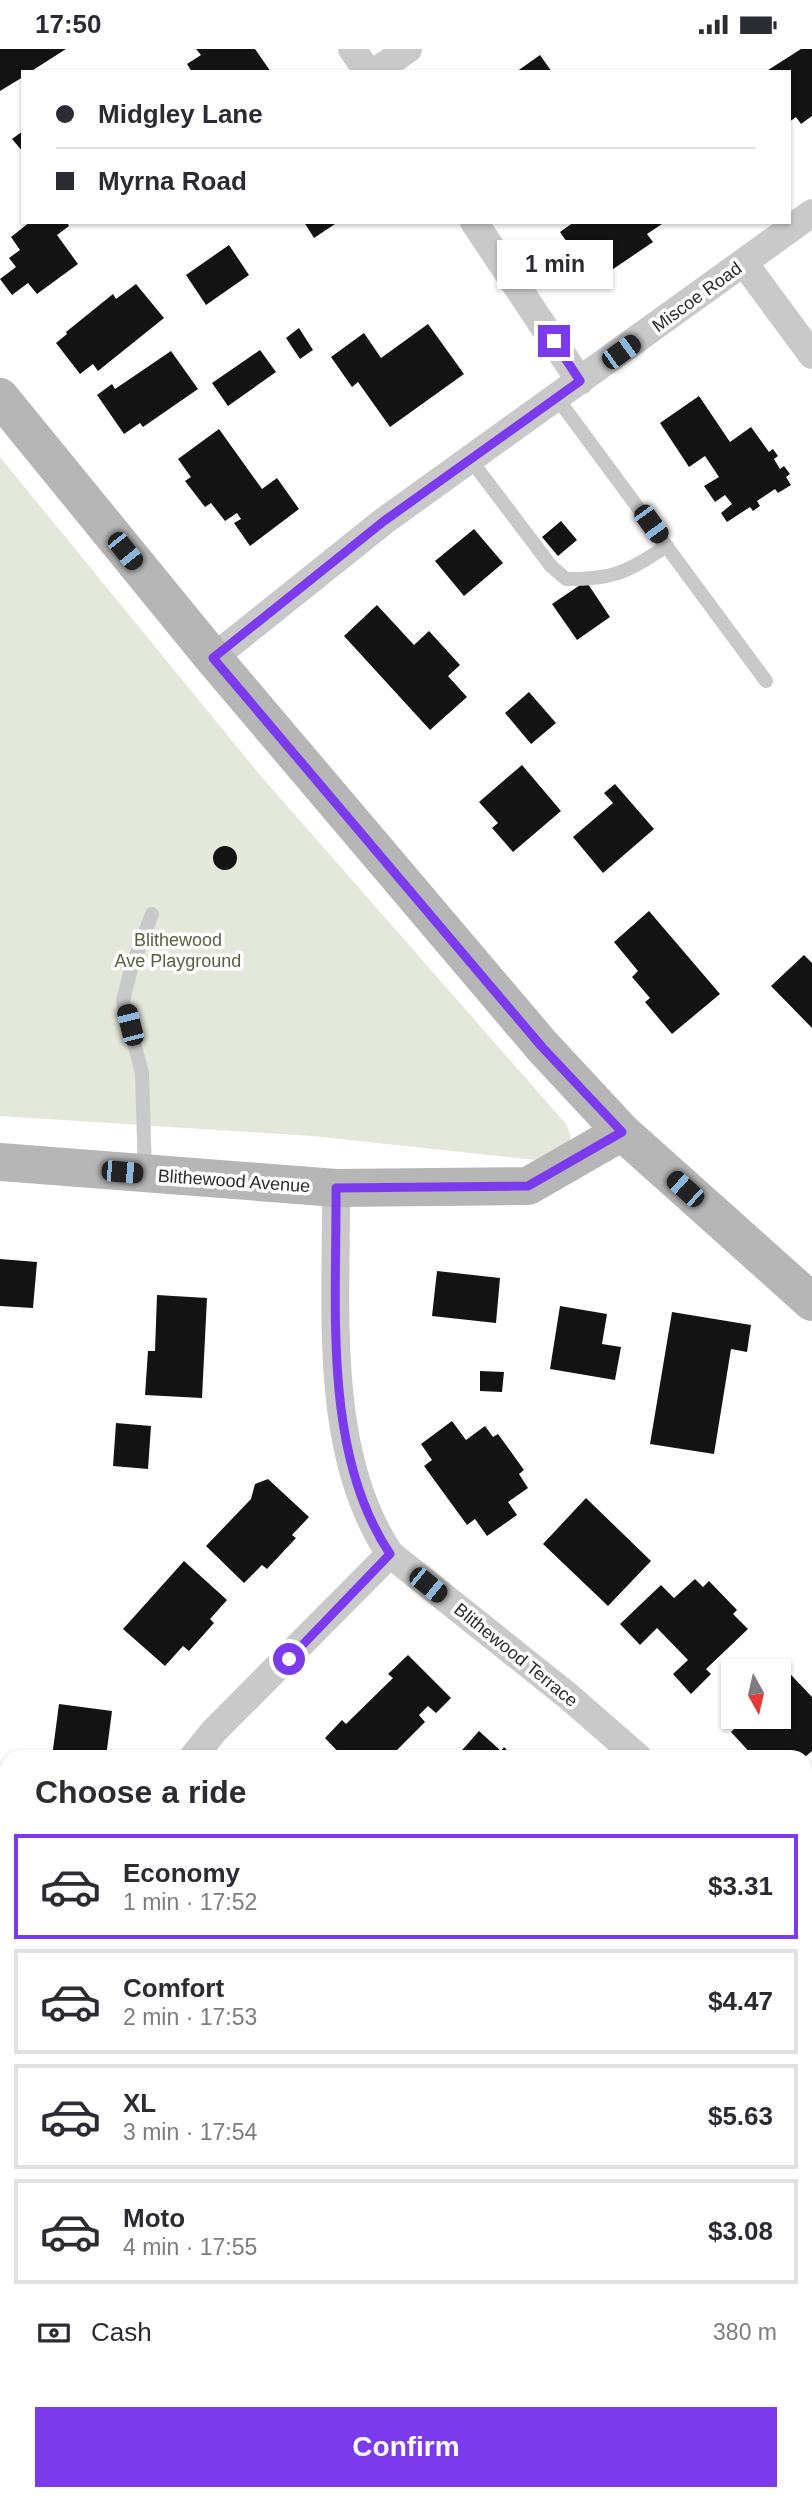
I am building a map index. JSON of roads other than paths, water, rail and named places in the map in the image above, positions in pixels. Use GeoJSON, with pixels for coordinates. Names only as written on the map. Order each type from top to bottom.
{"type":"FeatureCollection","features":[{"type":"Feature","properties":{"kind":"main road"},"geometry":{"type":"LineString","coordinates":[[0,397],[213,658],[542,1047],[622,1132],[812,1302]]}},
{"type":"Feature","properties":{"kind":"main road","name":"Blithewood Avenue"},"geometry":{"type":"LineString","coordinates":[[0,1162],[336,1188],[528,1186],[622,1132]]}},
{"type":"Feature","properties":{"kind":"street"},"geometry":{"type":"LineString","coordinates":[[352,49],[367,70]]}},
{"type":"Feature","properties":{"kind":"street"},"geometry":{"type":"LineString","coordinates":[[378,70],[408,49]]}},
{"type":"Feature","properties":{"kind":"street","name":"Miscoe Road"},"geometry":{"type":"LineString","coordinates":[[213,658],[384,521],[812,213]]}},
{"type":"Feature","properties":{"kind":"street"},"geometry":{"type":"LineString","coordinates":[[475,224],[580,381]]}},
{"type":"Feature","properties":{"kind":"street"},"geometry":{"type":"LineString","coordinates":[[744,264],[812,355]]}},
{"type":"Feature","properties":{"kind":"street","name":"Blithewood Terrace"},"geometry":{"type":"LineString","coordinates":[[336,1188],[336,1318],[345,1424],[360,1499],[373,1529],[390,1554],[576,1702],[630,1750]]}},
{"type":"Feature","properties":{"kind":"street"},"geometry":{"type":"LineString","coordinates":[[199,1750],[214,1731],[390,1554]]}},
{"type":"Feature","properties":{"kind":"lane"},"geometry":{"type":"LineString","coordinates":[[556,398],[766,681]]}},
{"type":"Feature","properties":{"kind":"lane"},"geometry":{"type":"LineString","coordinates":[[470,459],[551,566],[566,579],[601,579],[624,573],[667,546]]}},
{"type":"Feature","properties":{"kind":"lane"},"geometry":{"type":"LineString","coordinates":[[145,1174],[142,1073],[123,1001],[131,969],[152,914]]}},
{"type":"Feature","properties":{"kind":"park label","name":"Blithewood Ave Playground"},"geometry":{"type":"Point","coordinates":[178,950]}}]}
